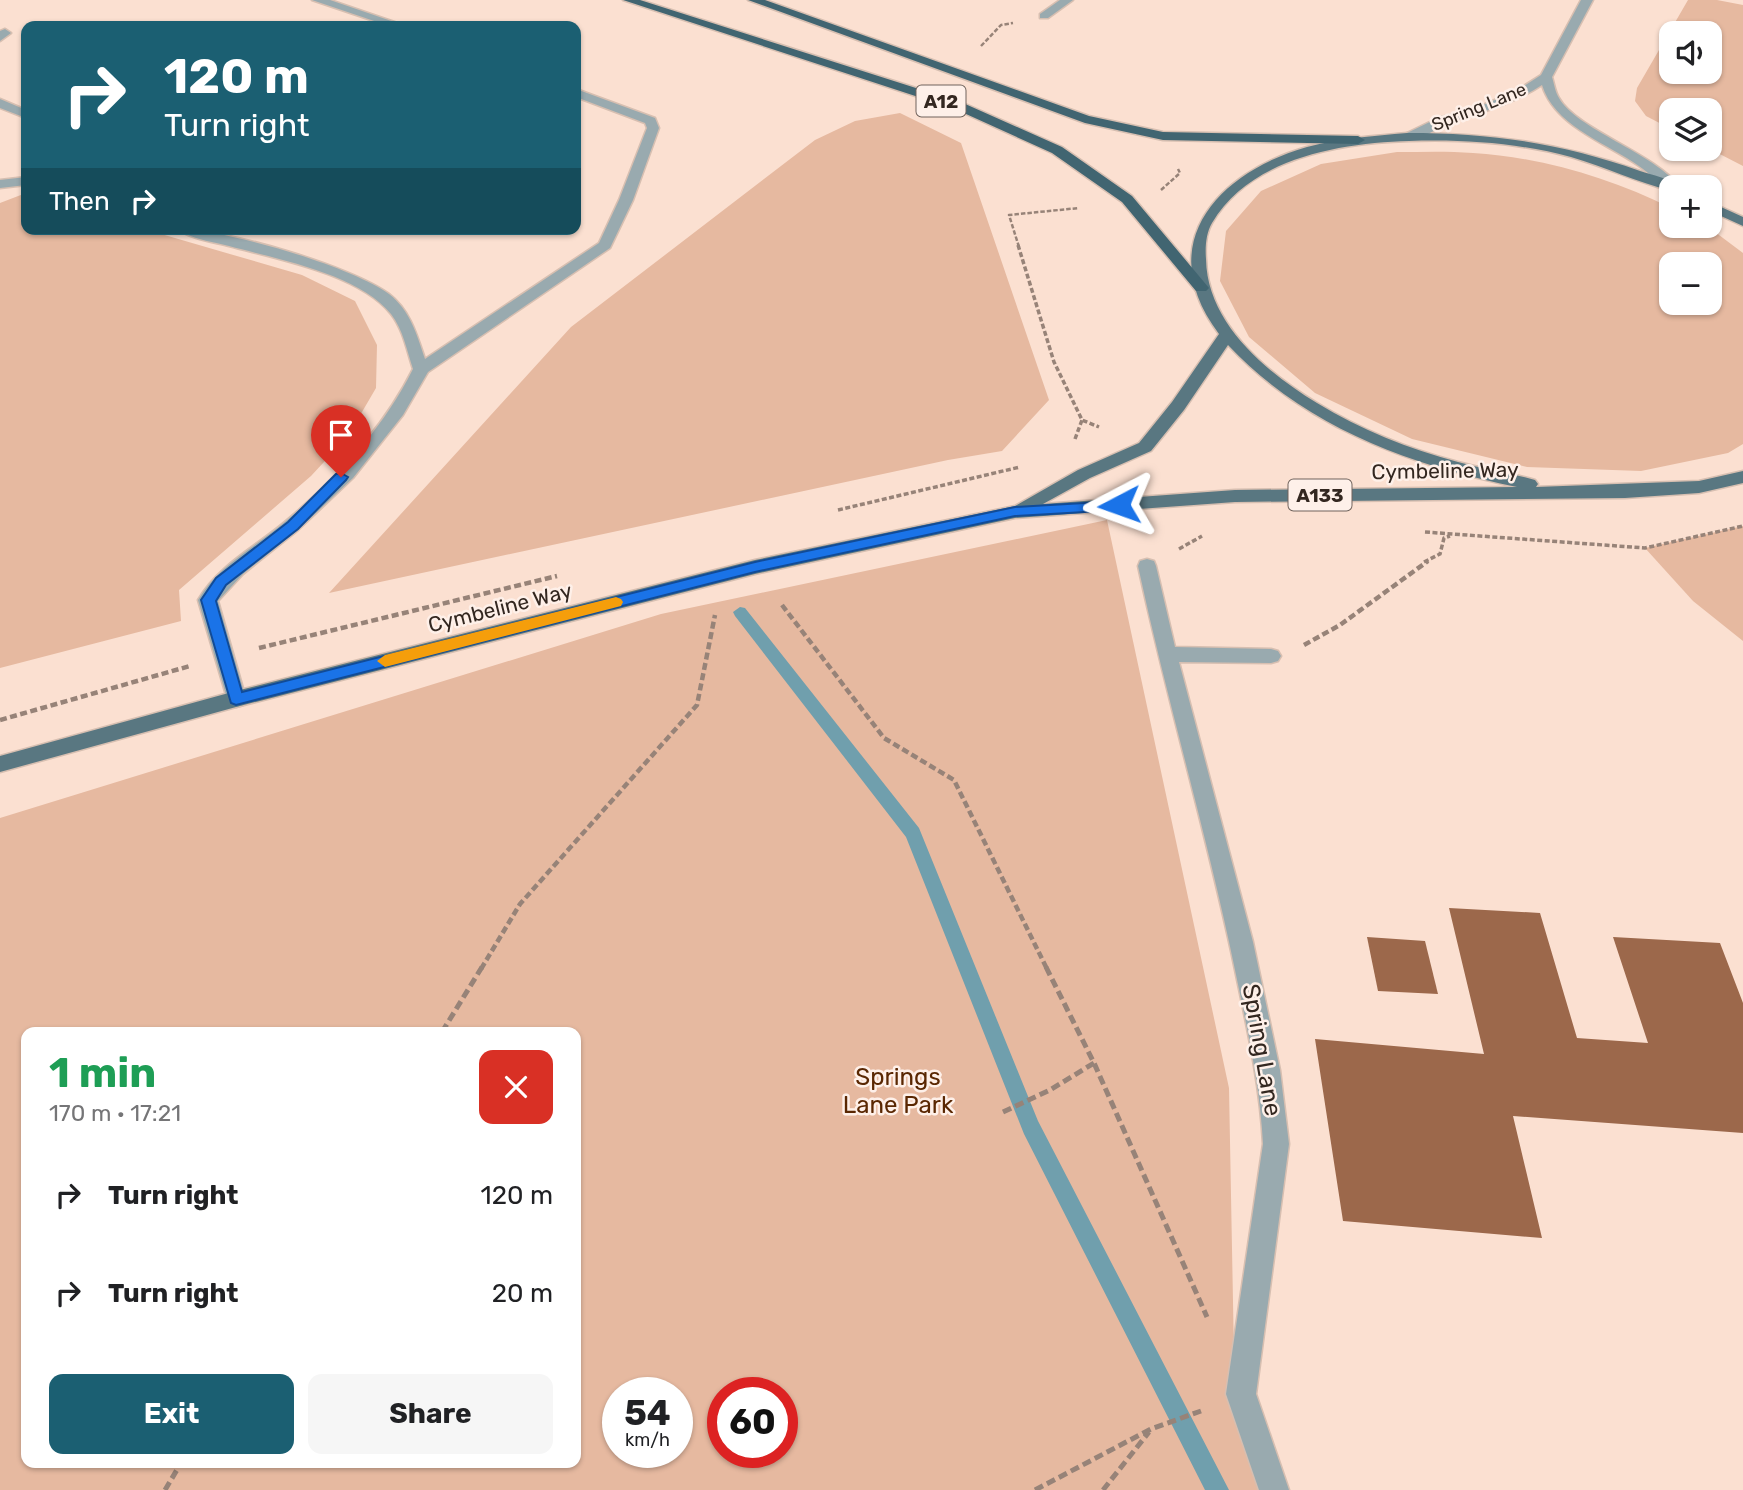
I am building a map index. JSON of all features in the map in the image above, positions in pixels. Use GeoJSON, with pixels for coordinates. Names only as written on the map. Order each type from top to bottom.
{"type":"FeatureCollection","features":[{"type":"Feature","properties":{"kind":"highway","name":"A12"},"geometry":{"type":"LineString","coordinates":[[629,0],[959,106],[1057,150],[1127,200],[1201,288]]}},
{"type":"Feature","properties":{"kind":"highway","name":"A12"},"geometry":{"type":"LineString","coordinates":[[754,0],[1086,119],[1163,136],[1357,140]]}},
{"type":"Feature","properties":{"kind":"main road"},"geometry":{"type":"LineString","coordinates":[[1659,182],[1594,159],[1539,146],[1481,138],[1412,136],[1357,140],[1321,147],[1288,157],[1254,174],[1224,196],[1206,222],[1197,250],[1201,288],[1212,314],[1226,335],[1274,383],[1308,406],[1360,434],[1410,454],[1484,476],[1534,485],[1625,492],[1699,487],[1743,477]]}},
{"type":"Feature","properties":{"kind":"main road"},"geometry":{"type":"LineString","coordinates":[[1722,212],[1743,222]]}},
{"type":"Feature","properties":{"kind":"main road","name":"Cymbeline Way"},"geometry":{"type":"LineString","coordinates":[[1015,512],[1084,474],[1145,447],[1178,406],[1226,335]]}},
{"type":"Feature","properties":{"kind":"main road","name":"Cymbeline Way"},"geometry":{"type":"LineString","coordinates":[[0,764],[236,699],[755,567],[1015,512],[1235,496],[1625,492]]}},
{"type":"Feature","properties":{"kind":"street"},"geometry":{"type":"LineString","coordinates":[[318,0],[384,21]]}},
{"type":"Feature","properties":{"kind":"street"},"geometry":{"type":"LineString","coordinates":[[1044,16],[1067,0]]}},
{"type":"Feature","properties":{"kind":"street","name":"Spring Lane"},"geometry":{"type":"LineString","coordinates":[[1412,136],[1443,121],[1480,111],[1520,94],[1546,78],[1587,0]]}},
{"type":"Feature","properties":{"kind":"street","name":"Spring Lane"},"geometry":{"type":"LineString","coordinates":[[1546,78],[1553,100],[1571,118],[1641,161],[1659,176]]}},
{"type":"Feature","properties":{"kind":"street"},"geometry":{"type":"LineString","coordinates":[[236,699],[208,600],[221,582],[293,525],[373,445],[411,391],[421,369],[605,245],[626,200],[653,128],[650,121],[581,95]]}},
{"type":"Feature","properties":{"kind":"street"},"geometry":{"type":"LineString","coordinates":[[0,103],[21,112]]}},
{"type":"Feature","properties":{"kind":"street"},"geometry":{"type":"LineString","coordinates":[[0,184],[21,182]]}},
{"type":"Feature","properties":{"kind":"street"},"geometry":{"type":"LineString","coordinates":[[206,235],[335,272],[381,295],[399,312],[421,369]]}},
{"type":"Feature","properties":{"kind":"street","name":"Spring Lane"},"geometry":{"type":"LineString","coordinates":[[1147,566],[1166,654],[1242,942],[1275,1104],[1276,1144],[1241,1394],[1274,1490]]}},
{"type":"Feature","properties":{"kind":"street"},"geometry":{"type":"LineString","coordinates":[[1166,654],[1271,656]]}},
{"type":"Feature","properties":{"kind":"path"},"geometry":{"type":"LineString","coordinates":[[1082,420],[1054,362],[1009,215],[1085,207]]}},
{"type":"Feature","properties":{"kind":"path"},"geometry":{"type":"LineString","coordinates":[[1271,656],[1308,644],[1366,608],[1413,567],[1440,554],[1444,538],[1454,535],[1645,548],[1743,526]]}},
{"type":"Feature","properties":{"kind":"path"},"geometry":{"type":"LineString","coordinates":[[1147,566],[1204,535]]}},
{"type":"Feature","properties":{"kind":"path"},"geometry":{"type":"LineString","coordinates":[[782,605],[884,738],[954,780],[1094,1063],[1213,1331]]}},
{"type":"Feature","properties":{"kind":"path"},"geometry":{"type":"LineString","coordinates":[[445,1027],[520,904],[697,705],[715,615]]}},
{"type":"Feature","properties":{"kind":"path"},"geometry":{"type":"LineString","coordinates":[[1003,1112],[1050,1090],[1094,1063]]}},
{"type":"Feature","properties":{"kind":"path"},"geometry":{"type":"LineString","coordinates":[[1035,1490],[1151,1429],[1241,1394]]}},
{"type":"Feature","properties":{"kind":"path"},"geometry":{"type":"LineString","coordinates":[[1103,1490],[1151,1429]]}},
{"type":"Feature","properties":{"kind":"path"},"geometry":{"type":"LineString","coordinates":[[165,1490],[178,1468]]}},
{"type":"Feature","properties":{"kind":"green space"},"geometry":{"type":"Polygon","coordinates":[[[1688,0],[1717,0],[1743,5],[1743,166],[1722,155],[1722,98],[1659,98],[1659,123],[1646,116],[1635,101],[1637,88],[1659,50],[1659,84],[1722,84],[1722,21],[1676,21],[1688,0]]]}},
{"type":"Feature","properties":{"kind":"green space"},"geometry":{"type":"Polygon","coordinates":[[[900,113],[961,143],[1049,400],[1002,451],[948,460],[329,593],[571,327],[815,140],[855,121],[900,113]]]}},
{"type":"Feature","properties":{"kind":"green space"},"geometry":{"type":"Polygon","coordinates":[[[1397,152],[1464,152],[1550,164],[1600,178],[1659,202],[1659,238],[1722,237],[1743,253],[1743,444],[1728,453],[1641,471],[1527,467],[1412,439],[1315,393],[1249,337],[1220,281],[1226,231],[1261,191],[1321,164],[1397,152]]]}},
{"type":"Feature","properties":{"kind":"green space"},"geometry":{"type":"Polygon","coordinates":[[[21,195],[21,235],[165,235],[302,275],[355,301],[377,345],[376,388],[348,436],[311,476],[179,590],[181,621],[0,668],[0,203],[21,195]]]}},
{"type":"Feature","properties":{"kind":"green space","name":"Springs Lane Park"},"geometry":{"type":"Polygon","coordinates":[[[1107,520],[1229,1088],[1234,1355],[1279,1490],[0,1490],[0,818],[661,614],[1107,520]]]}},
{"type":"Feature","properties":{"kind":"green space"},"geometry":{"type":"Polygon","coordinates":[[[1743,526],[1743,641],[1693,601],[1645,548],[1743,526]]]}},
{"type":"Feature","properties":{"kind":"building"},"geometry":{"type":"Polygon","coordinates":[[[1449,908],[1540,913],[1577,1038],[1648,1043],[1613,937],[1720,943],[1743,1003],[1743,1133],[1513,1116],[1542,1238],[1343,1221],[1315,1039],[1484,1054],[1449,908]]]}},
{"type":"Feature","properties":{"kind":"building"},"geometry":{"type":"Polygon","coordinates":[[[1367,937],[1425,941],[1438,994],[1378,991],[1367,937]]]}},
{"type":"Feature","properties":{"kind":"waterway"},"geometry":{"type":"LineString","coordinates":[[740,612],[913,833],[1031,1127],[1217,1490]]}},
{"type":"Feature","properties":{"kind":"slow traffic"},"geometry":{"type":"LineString","coordinates":[[385,661],[616,602]]}},
{"type":"Feature","properties":{"kind":"route"},"geometry":{"type":"LineString","coordinates":[[341,477],[293,525],[221,582],[208,600],[236,699],[755,567],[1015,512],[1119,505]]}}]}
